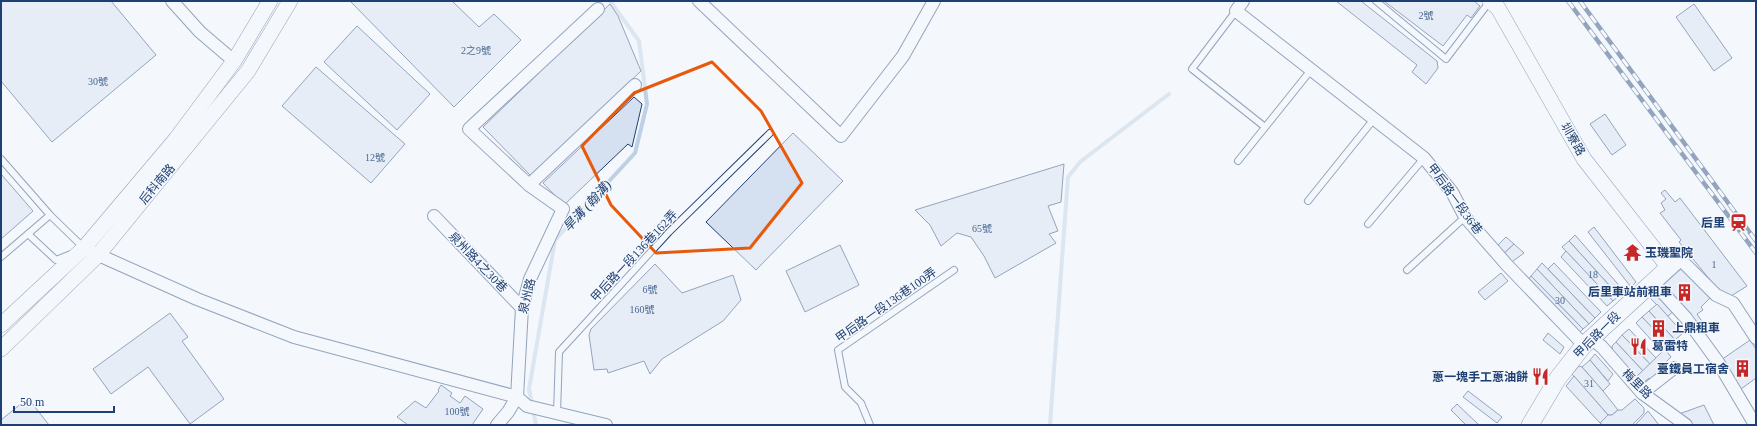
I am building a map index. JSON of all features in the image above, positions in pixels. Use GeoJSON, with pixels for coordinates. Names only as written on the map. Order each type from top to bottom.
{"type":"FeatureCollection","features":[{"type":"Feature","properties":{"kind":"main road","name":"甲后路一段"},"geometry":{"type":"LineString","coordinates":[[1530,425],[1558,378],[1587,342],[1674,263]]}},
{"type":"Feature","properties":{"kind":"street"},"geometry":{"type":"LineString","coordinates":[[172,1],[200,32],[248,71]]}},
{"type":"Feature","properties":{"kind":"street","name":"后科南路"},"geometry":{"type":"LineString","coordinates":[[1,325],[84,248],[176,139],[234,61],[270,1]]}},
{"type":"Feature","properties":{"kind":"street","name":"后科南路"},"geometry":{"type":"LineString","coordinates":[[1,349],[98,255],[248,71],[290,1]]}},
{"type":"Feature","properties":{"kind":"street"},"geometry":{"type":"LineString","coordinates":[[699,1],[841,136],[902,56],[934,1]]}},
{"type":"Feature","properties":{"kind":"street"},"geometry":{"type":"LineString","coordinates":[[1236,11],[1243,1]]}},
{"type":"Feature","properties":{"kind":"street","name":"圳寮路"},"geometry":{"type":"LineString","coordinates":[[1490,1],[1498,8],[1584,160],[1674,263]]}},
{"type":"Feature","properties":{"kind":"street","name":"泉州路"},"geometry":{"type":"LineString","coordinates":[[497,425],[508,412],[517,397],[522,308],[530,278],[563,209],[529,185],[470,129],[598,9]]}},
{"type":"Feature","properties":{"kind":"street","name":"甲后路一段36巷"},"geometry":{"type":"LineString","coordinates":[[1236,11],[1424,158],[1452,192],[1465,217],[1507,265],[1587,342]]}},
{"type":"Feature","properties":{"kind":"street"},"geometry":{"type":"LineString","coordinates":[[529,185],[635,85]]}},
{"type":"Feature","properties":{"kind":"street","name":"泉州路4之30巷"},"geometry":{"type":"LineString","coordinates":[[434,216],[522,308]]}},
{"type":"Feature","properties":{"kind":"street"},"geometry":{"type":"LineString","coordinates":[[84,248],[197,299],[294,337],[517,397],[527,406],[606,425]]}},
{"type":"Feature","properties":{"kind":"street"},"geometry":{"type":"LineString","coordinates":[[1674,263],[1716,295],[1733,303],[1756,338]]}},
{"type":"Feature","properties":{"kind":"street"},"geometry":{"type":"LineString","coordinates":[[1653,282],[1686,318],[1718,362],[1754,423]]}},
{"type":"Feature","properties":{"kind":"street","name":"梅里路"},"geometry":{"type":"LineString","coordinates":[[1587,342],[1602,347],[1642,393],[1686,425]]}},
{"type":"Feature","properties":{"kind":"street"},"geometry":{"type":"LineString","coordinates":[[1642,393],[1674,368]]}},
{"type":"Feature","properties":{"kind":"lane"},"geometry":{"type":"LineString","coordinates":[[1376,1],[1446,59],[1490,1]]}},
{"type":"Feature","properties":{"kind":"lane"},"geometry":{"type":"LineString","coordinates":[[1236,11],[1192,69],[1265,128]]}},
{"type":"Feature","properties":{"kind":"lane"},"geometry":{"type":"LineString","coordinates":[[1238,161],[1311,70]]}},
{"type":"Feature","properties":{"kind":"lane"},"geometry":{"type":"LineString","coordinates":[[1308,201],[1374,119]]}},
{"type":"Feature","properties":{"kind":"lane","name":"甲后路一段136巷162弄"},"geometry":{"type":"LineString","coordinates":[[557,414],[560,352],[670,232],[770,133]]}},
{"type":"Feature","properties":{"kind":"lane"},"geometry":{"type":"LineString","coordinates":[[1368,224],[1424,158]]}},
{"type":"Feature","properties":{"kind":"lane"},"geometry":{"type":"LineString","coordinates":[[1,159],[50,215],[84,248],[56,260],[28,234]]}},
{"type":"Feature","properties":{"kind":"lane"},"geometry":{"type":"LineString","coordinates":[[1,257],[50,215]]}},
{"type":"Feature","properties":{"kind":"lane"},"geometry":{"type":"LineString","coordinates":[[1407,270],[1465,217]]}},
{"type":"Feature","properties":{"kind":"lane","name":"甲后路一段136巷100弄"},"geometry":{"type":"LineString","coordinates":[[870,425],[861,403],[845,387],[838,350],[954,270]]}},
{"type":"Feature","properties":{"kind":"highlighted area"},"geometry":{"type":"Polygon","coordinates":[[[712,62],[761,111],[802,183],[750,248],[656,253],[611,205],[582,146],[634,93],[712,62]]]}},
{"type":"Feature","properties":{"kind":"building"},"geometry":{"type":"Polygon","coordinates":[[[1,1],[111,1],[156,55],[52,142],[1,81],[1,1]]]}},
{"type":"Feature","properties":{"kind":"building"},"geometry":{"type":"Polygon","coordinates":[[[350,1],[452,1],[479,27],[494,14],[521,40],[454,107],[350,1]]]}},
{"type":"Feature","properties":{"kind":"building"},"geometry":{"type":"Polygon","coordinates":[[[1336,1],[1361,1],[1437,61],[1438,68],[1426,84],[1412,72],[1417,65],[1336,1]]]}},
{"type":"Feature","properties":{"kind":"building"},"geometry":{"type":"Polygon","coordinates":[[[1384,1],[1474,1],[1480,6],[1471,18],[1467,15],[1443,46],[1384,1]]]}},
{"type":"Feature","properties":{"kind":"building"},"geometry":{"type":"Polygon","coordinates":[[[610,4],[618,16],[641,71],[531,176],[483,127],[610,4]]]}},
{"type":"Feature","properties":{"kind":"building"},"geometry":{"type":"Polygon","coordinates":[[[1694,4],[1732,58],[1714,71],[1676,17],[1694,4]]]}},
{"type":"Feature","properties":{"kind":"building"},"geometry":{"type":"Polygon","coordinates":[[[357,26],[430,94],[397,130],[324,62],[357,26]]]}},
{"type":"Feature","properties":{"kind":"building"},"geometry":{"type":"Polygon","coordinates":[[[316,67],[405,144],[371,183],[282,106],[316,67]]]}},
{"type":"Feature","properties":{"kind":"building"},"geometry":{"type":"Polygon","coordinates":[[[634,97],[642,104],[632,147],[628,144],[564,205],[543,183],[634,97]]]}},
{"type":"Feature","properties":{"kind":"building"},"geometry":{"type":"Polygon","coordinates":[[[1605,114],[1626,145],[1612,155],[1590,124],[1605,114]]]}},
{"type":"Feature","properties":{"kind":"building"},"geometry":{"type":"Polygon","coordinates":[[[793,133],[843,181],[756,270],[706,222],[793,133]]]}},
{"type":"Feature","properties":{"kind":"building"},"geometry":{"type":"Polygon","coordinates":[[[1064,164],[1061,202],[1048,206],[1058,231],[1049,234],[1056,243],[995,278],[984,256],[971,237],[957,233],[941,246],[930,225],[915,210],[1064,164]]]}},
{"type":"Feature","properties":{"kind":"building"},"geometry":{"type":"Polygon","coordinates":[[[1,174],[33,211],[1,239],[1,174]]]}},
{"type":"Feature","properties":{"kind":"building"},"geometry":{"type":"Polygon","coordinates":[[[1665,190],[1675,202],[1680,198],[1747,286],[1731,296],[1720,292],[1679,242],[1681,240],[1660,213],[1665,210],[1661,203],[1666,199],[1661,193],[1665,190]]]}},
{"type":"Feature","properties":{"kind":"building"},"geometry":{"type":"Polygon","coordinates":[[[1594,227],[1636,282],[1631,287],[1588,232],[1594,227]]]}},
{"type":"Feature","properties":{"kind":"building"},"geometry":{"type":"Polygon","coordinates":[[[1575,235],[1624,291],[1619,296],[1569,241],[1575,235]]]}},
{"type":"Feature","properties":{"kind":"building"},"geometry":{"type":"Polygon","coordinates":[[[1506,237],[1514,244],[1498,259],[1492,251],[1506,237]]]}},
{"type":"Feature","properties":{"kind":"building"},"geometry":{"type":"Polygon","coordinates":[[[1569,241],[1619,296],[1613,301],[1562,247],[1569,241]]]}},
{"type":"Feature","properties":{"kind":"building"},"geometry":{"type":"Polygon","coordinates":[[[1514,244],[1524,253],[1505,267],[1498,259],[1514,244]]]}},
{"type":"Feature","properties":{"kind":"building"},"geometry":{"type":"Polygon","coordinates":[[[840,245],[859,285],[805,312],[786,271],[840,245]]]}},
{"type":"Feature","properties":{"kind":"building"},"geometry":{"type":"Polygon","coordinates":[[[1566,251],[1613,301],[1607,306],[1561,257],[1566,251]]]}},
{"type":"Feature","properties":{"kind":"building"},"geometry":{"type":"Polygon","coordinates":[[[1542,263],[1595,318],[1589,324],[1537,269],[1542,263]]]}},
{"type":"Feature","properties":{"kind":"building"},"geometry":{"type":"Polygon","coordinates":[[[1554,263],[1601,312],[1595,318],[1548,269],[1554,263]]]}},
{"type":"Feature","properties":{"kind":"building"},"geometry":{"type":"Polygon","coordinates":[[[655,264],[682,293],[733,275],[741,300],[723,321],[662,359],[650,374],[644,361],[608,373],[607,369],[594,370],[589,335],[591,329],[655,264]]]}},
{"type":"Feature","properties":{"kind":"building","name":"后里車站前租車"},"geometry":{"type":"Polygon","coordinates":[[[1682,268],[1710,298],[1701,307],[1703,310],[1697,314],[1703,323],[1697,328],[1661,287],[1682,268]]]}},
{"type":"Feature","properties":{"kind":"building"},"geometry":{"type":"Polygon","coordinates":[[[1537,269],[1589,324],[1583,329],[1531,276],[1537,269]]]}},
{"type":"Feature","properties":{"kind":"building"},"geometry":{"type":"Polygon","coordinates":[[[1501,273],[1508,281],[1485,300],[1478,292],[1501,273]]]}},
{"type":"Feature","properties":{"kind":"building"},"geometry":{"type":"Polygon","coordinates":[[[1531,276],[1583,329],[1577,335],[1524,284],[1531,276]]]}},
{"type":"Feature","properties":{"kind":"building"},"geometry":{"type":"Polygon","coordinates":[[[1656,292],[1675,310],[1668,316],[1650,298],[1656,292]]]}},
{"type":"Feature","properties":{"kind":"building"},"geometry":{"type":"Polygon","coordinates":[[[1657,304],[1683,333],[1675,340],[1649,311],[1657,304]]]}},
{"type":"Feature","properties":{"kind":"building","name":"上鼎租車"},"geometry":{"type":"Polygon","coordinates":[[[1649,311],[1675,340],[1669,345],[1642,317],[1649,311]]]}},
{"type":"Feature","properties":{"kind":"building"},"geometry":{"type":"Polygon","coordinates":[[[170,313],[188,337],[182,341],[224,399],[190,424],[148,367],[111,394],[93,369],[170,313]]]}},
{"type":"Feature","properties":{"kind":"building"},"geometry":{"type":"Polygon","coordinates":[[[1642,317],[1669,345],[1662,352],[1636,323],[1642,317]]]}},
{"type":"Feature","properties":{"kind":"building","name":"葛雷特"},"geometry":{"type":"Polygon","coordinates":[[[1629,329],[1656,358],[1650,364],[1622,335],[1629,329]]]}},
{"type":"Feature","properties":{"kind":"building"},"geometry":{"type":"Polygon","coordinates":[[[1548,333],[1564,347],[1560,354],[1543,340],[1548,333]]]}},
{"type":"Feature","properties":{"kind":"building"},"geometry":{"type":"Polygon","coordinates":[[[1622,335],[1650,364],[1643,371],[1616,342],[1622,335]]]}},
{"type":"Feature","properties":{"kind":"building","name":"臺鐵員工宿舍"},"geometry":{"type":"Polygon","coordinates":[[[1750,340],[1756,349],[1756,378],[1741,389],[1721,360],[1750,340]]]}},
{"type":"Feature","properties":{"kind":"building"},"geometry":{"type":"Polygon","coordinates":[[[1616,342],[1643,371],[1633,380],[1613,356],[1612,346],[1616,342]]]}},
{"type":"Feature","properties":{"kind":"building"},"geometry":{"type":"Polygon","coordinates":[[[1665,349],[1671,357],[1661,367],[1666,372],[1654,383],[1649,378],[1639,386],[1633,380],[1665,349]]]}},
{"type":"Feature","properties":{"kind":"building"},"geometry":{"type":"Polygon","coordinates":[[[1595,354],[1613,374],[1608,381],[1590,360],[1595,354]]]}},
{"type":"Feature","properties":{"kind":"building"},"geometry":{"type":"Polygon","coordinates":[[[1590,360],[1610,384],[1603,391],[1582,367],[1590,360]]]}},
{"type":"Feature","properties":{"kind":"building"},"geometry":{"type":"Polygon","coordinates":[[[1579,366],[1582,367],[1618,410],[1612,415],[1608,415],[1572,374],[1579,366]]]}},
{"type":"Feature","properties":{"kind":"building"},"geometry":{"type":"Polygon","coordinates":[[[1574,376],[1608,415],[1600,423],[1566,386],[1574,376]]]}},
{"type":"Feature","properties":{"kind":"building"},"geometry":{"type":"Polygon","coordinates":[[[441,385],[452,393],[450,396],[460,403],[465,396],[483,409],[472,425],[408,425],[397,417],[415,401],[426,408],[439,391],[438,390],[441,385]]]}},
{"type":"Feature","properties":{"kind":"building"},"geometry":{"type":"Polygon","coordinates":[[[1468,391],[1502,417],[1497,423],[1463,397],[1468,391]]]}},
{"type":"Feature","properties":{"kind":"building"},"geometry":{"type":"Polygon","coordinates":[[[28,398],[49,425],[1,425],[1,420],[28,398]]]}},
{"type":"Feature","properties":{"kind":"building"},"geometry":{"type":"Polygon","coordinates":[[[1635,399],[1644,408],[1644,413],[1632,425],[1603,425],[1600,423],[1608,415],[1612,415],[1618,410],[1622,410],[1635,399]]]}},
{"type":"Feature","properties":{"kind":"building"},"geometry":{"type":"Polygon","coordinates":[[[1457,404],[1479,425],[1466,425],[1451,410],[1457,404]]]}},
{"type":"Feature","properties":{"kind":"building"},"geometry":{"type":"Polygon","coordinates":[[[1704,405],[1714,425],[1690,425],[1679,414],[1704,405]]]}},
{"type":"Feature","properties":{"kind":"building"},"geometry":{"type":"Polygon","coordinates":[[[1648,411],[1659,425],[1635,425],[1636,424],[1648,411]]]}},
{"type":"Feature","properties":{"kind":"waterway","name":"旱溝 (翰溝)"},"geometry":{"type":"LineString","coordinates":[[536,425],[529,389],[555,240],[635,153],[647,104],[639,41],[610,1]]}},
{"type":"Feature","properties":{"kind":"waterway"},"geometry":{"type":"LineString","coordinates":[[1050,425],[1068,177],[1080,162],[1169,94]]}},
{"type":"Feature","properties":{"kind":"railway"},"geometry":{"type":"LineString","coordinates":[[1568,1],[1756,253]]}},
{"type":"Feature","properties":{"kind":"railway"},"geometry":{"type":"LineString","coordinates":[[1580,1],[1756,241]]}},
{"type":"Feature","properties":{"kind":"place","name":"后里"},"geometry":{"type":"Point","coordinates":[1738,223]}},
{"type":"Feature","properties":{"kind":"place","name":"玉璣聖院"},"geometry":{"type":"Point","coordinates":[1632,253]}},
{"type":"Feature","properties":{"kind":"place","name":"后里車站前租車"},"geometry":{"type":"Point","coordinates":[1685,292]}},
{"type":"Feature","properties":{"kind":"place","name":"上鼎租車"},"geometry":{"type":"Point","coordinates":[1659,328]}},
{"type":"Feature","properties":{"kind":"place","name":"葛雷特"},"geometry":{"type":"Point","coordinates":[1639,346]}},
{"type":"Feature","properties":{"kind":"place","name":"臺鐵員工宿舍"},"geometry":{"type":"Point","coordinates":[1742,369]}},
{"type":"Feature","properties":{"kind":"place","name":"蔥一塊手工蔥油餅"},"geometry":{"type":"Point","coordinates":[1541,377]}}]}
